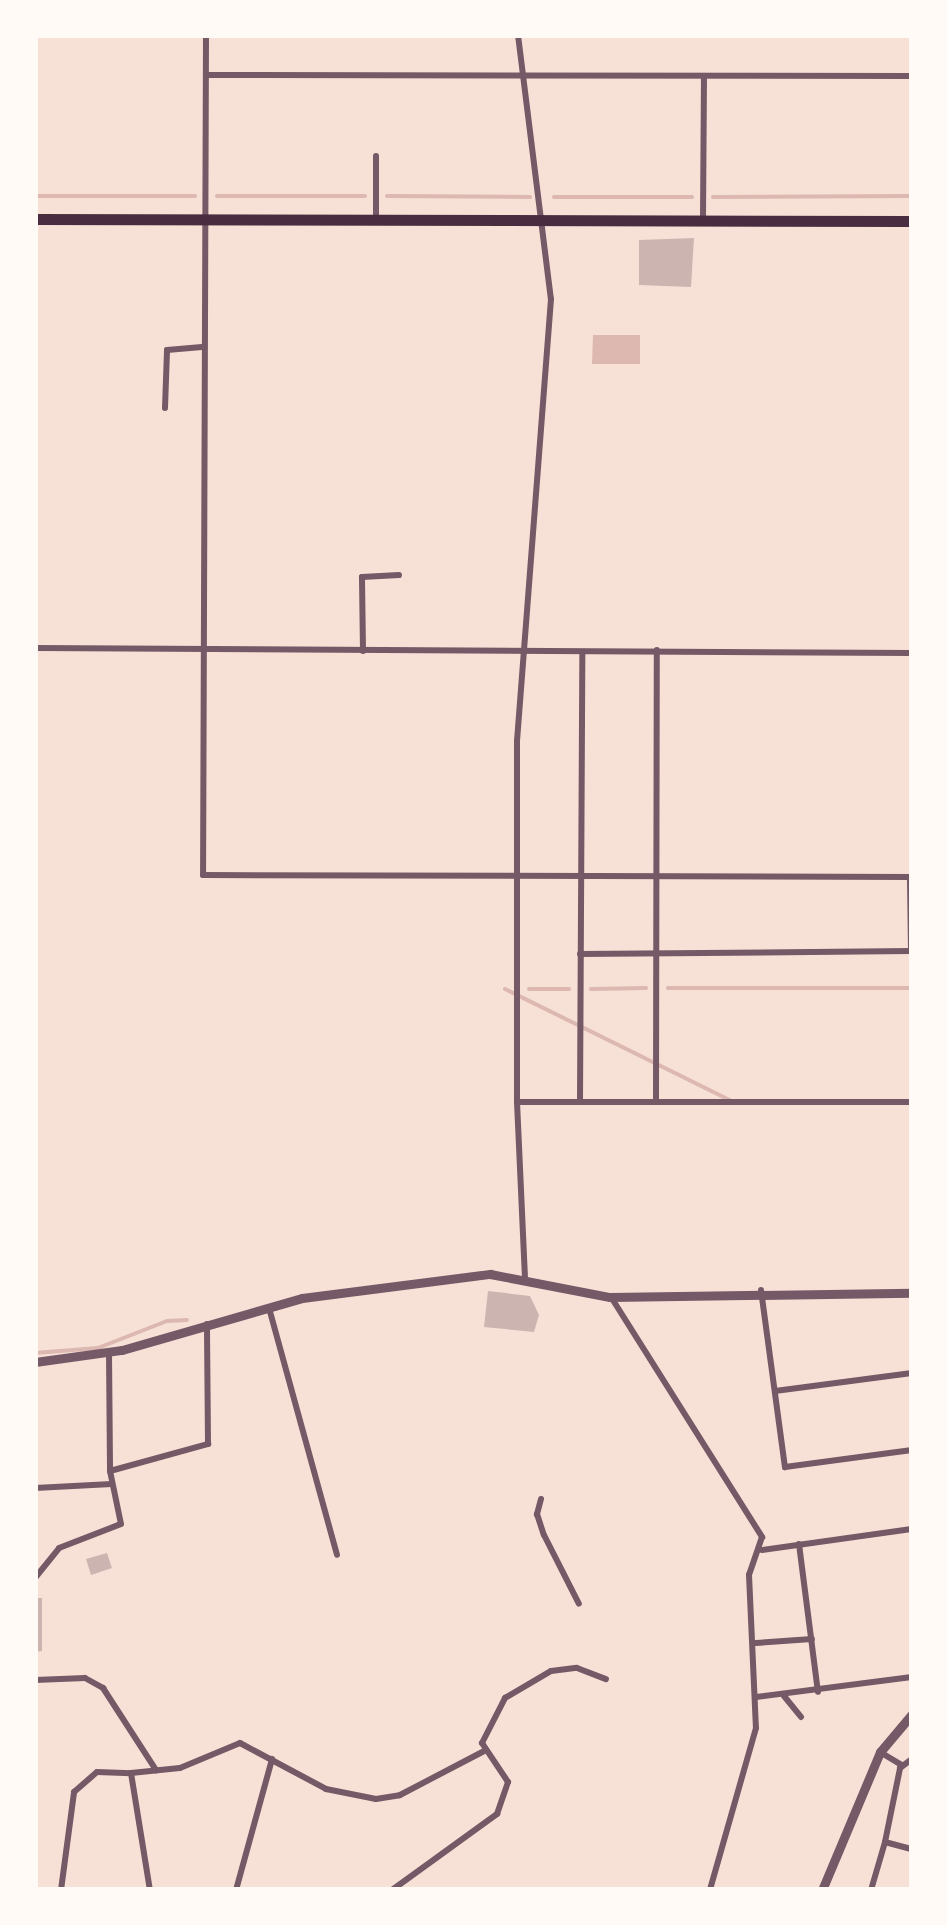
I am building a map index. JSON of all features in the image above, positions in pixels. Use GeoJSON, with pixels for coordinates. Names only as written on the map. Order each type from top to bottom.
{"type":"FeatureCollection","features":[{"type":"Feature","properties":{"kind":"main road"},"geometry":{"type":"LineString","coordinates":[[35,219],[205,216],[912,220]]}},
{"type":"Feature","properties":{"kind":"street"},"geometry":{"type":"LineString","coordinates":[[206,35],[203,875],[911,878],[912,951],[657,950],[580,954]]}},
{"type":"Feature","properties":{"kind":"street"},"geometry":{"type":"LineString","coordinates":[[518,35],[546,219],[552,299],[525,653],[518,877],[517,1102],[525,1278]]}},
{"type":"Feature","properties":{"kind":"street"},"geometry":{"type":"LineString","coordinates":[[206,75],[912,76]]}},
{"type":"Feature","properties":{"kind":"street"},"geometry":{"type":"LineString","coordinates":[[702,221],[704,77]]}},
{"type":"Feature","properties":{"kind":"street"},"geometry":{"type":"LineString","coordinates":[[376,156],[376,218]]}},
{"type":"Feature","properties":{"kind":"street"},"geometry":{"type":"LineString","coordinates":[[165,408],[167,350],[202,347]]}},
{"type":"Feature","properties":{"kind":"street"},"geometry":{"type":"LineString","coordinates":[[363,651],[362,577],[399,575]]}},
{"type":"Feature","properties":{"kind":"street"},"geometry":{"type":"LineString","coordinates":[[35,648],[912,653]]}},
{"type":"Feature","properties":{"kind":"street"},"geometry":{"type":"LineString","coordinates":[[656,1102],[658,650]]}},
{"type":"Feature","properties":{"kind":"street"},"geometry":{"type":"LineString","coordinates":[[580,1102],[582,652]]}},
{"type":"Feature","properties":{"kind":"street"},"geometry":{"type":"LineString","coordinates":[[517,1102],[912,1102]]}},
{"type":"Feature","properties":{"kind":"street"},"geometry":{"type":"LineString","coordinates":[[35,1362],[108,1353],[302,1298],[490,1274],[525,1278],[568,1294],[610,1297],[761,1290],[912,1292]]}},
{"type":"Feature","properties":{"kind":"street"},"geometry":{"type":"LineString","coordinates":[[761,1290],[785,1467],[912,1450]]}},
{"type":"Feature","properties":{"kind":"street"},"geometry":{"type":"LineString","coordinates":[[610,1297],[760,1530],[762,1550],[749,1575],[756,1642],[756,1728],[710,1890]]}},
{"type":"Feature","properties":{"kind":"street"},"geometry":{"type":"LineString","coordinates":[[269,1308],[337,1555]]}},
{"type":"Feature","properties":{"kind":"street"},"geometry":{"type":"LineString","coordinates":[[110,1472],[208,1444],[208,1324]]}},
{"type":"Feature","properties":{"kind":"street"},"geometry":{"type":"LineString","coordinates":[[35,1578],[60,1548],[120,1524],[110,1472],[108,1353]]}},
{"type":"Feature","properties":{"kind":"street"},"geometry":{"type":"LineString","coordinates":[[775,1390],[912,1372]]}},
{"type":"Feature","properties":{"kind":"street"},"geometry":{"type":"LineString","coordinates":[[35,1488],[112,1484]]}},
{"type":"Feature","properties":{"kind":"street"},"geometry":{"type":"LineString","coordinates":[[541,1499],[537,1514],[544,1535],[579,1604]]}},
{"type":"Feature","properties":{"kind":"street"},"geometry":{"type":"LineString","coordinates":[[762,1550],[912,1530]]}},
{"type":"Feature","properties":{"kind":"street"},"geometry":{"type":"LineString","coordinates":[[799,1544],[818,1692]]}},
{"type":"Feature","properties":{"kind":"street"},"geometry":{"type":"LineString","coordinates":[[756,1642],[812,1639]]}},
{"type":"Feature","properties":{"kind":"street"},"geometry":{"type":"LineString","coordinates":[[392,1890],[497,1814],[508,1782],[484,1751],[487,1722],[522,1683],[576,1668],[606,1679]]}},
{"type":"Feature","properties":{"kind":"street"},"geometry":{"type":"LineString","coordinates":[[756,1697],[818,1692],[912,1676]]}},
{"type":"Feature","properties":{"kind":"street"},"geometry":{"type":"LineString","coordinates":[[35,1680],[85,1678],[103,1688],[156,1770]]}},
{"type":"Feature","properties":{"kind":"street"},"geometry":{"type":"LineString","coordinates":[[784,1696],[801,1718]]}},
{"type":"Feature","properties":{"kind":"street"},"geometry":{"type":"LineString","coordinates":[[822,1890],[880,1752],[912,1714]]}},
{"type":"Feature","properties":{"kind":"street"},"geometry":{"type":"LineString","coordinates":[[61,1890],[79,1782],[97,1772],[180,1768],[232,1743],[272,1759],[326,1789],[376,1800],[400,1795],[484,1751]]}},
{"type":"Feature","properties":{"kind":"street"},"geometry":{"type":"LineString","coordinates":[[880,1752],[902,1765]]}},
{"type":"Feature","properties":{"kind":"street"},"geometry":{"type":"LineString","coordinates":[[236,1890],[272,1759]]}},
{"type":"Feature","properties":{"kind":"street"},"geometry":{"type":"LineString","coordinates":[[871,1890],[902,1765],[912,1759]]}},
{"type":"Feature","properties":{"kind":"street"},"geometry":{"type":"LineString","coordinates":[[131,1772],[150,1890]]}},
{"type":"Feature","properties":{"kind":"street"},"geometry":{"type":"LineString","coordinates":[[885,1842],[912,1849]]}},
{"type":"Feature","properties":{"kind":"shaded area"},"geometry":{"type":"Polygon","coordinates":[[[593,335],[640,335],[640,364],[592,364],[593,335]]]}},
{"type":"Feature","properties":{"kind":"building"},"geometry":{"type":"Polygon","coordinates":[[[694,238],[691,287],[639,285],[639,240],[694,238]]]}},
{"type":"Feature","properties":{"kind":"building"},"geometry":{"type":"Polygon","coordinates":[[[488,1291],[530,1296],[539,1315],[534,1332],[484,1327],[488,1291]]]}},
{"type":"Feature","properties":{"kind":"building"},"geometry":{"type":"Polygon","coordinates":[[[107,1553],[112,1568],[91,1575],[86,1559],[107,1553]]]}},
{"type":"Feature","properties":{"kind":"building"},"geometry":{"type":"Polygon","coordinates":[[[35,1598],[42,1598],[42,1651],[35,1652],[35,1598]]]}},
{"type":"Feature","properties":{"kind":"waterway"},"geometry":{"type":"LineString","coordinates":[[35,196],[195,196]]}},
{"type":"Feature","properties":{"kind":"waterway"},"geometry":{"type":"LineString","coordinates":[[217,196],[365,196]]}},
{"type":"Feature","properties":{"kind":"waterway"},"geometry":{"type":"LineString","coordinates":[[387,196],[530,197]]}},
{"type":"Feature","properties":{"kind":"waterway"},"geometry":{"type":"LineString","coordinates":[[713,197],[912,196]]}},
{"type":"Feature","properties":{"kind":"waterway"},"geometry":{"type":"LineString","coordinates":[[554,197],[692,197]]}},
{"type":"Feature","properties":{"kind":"waterway"},"geometry":{"type":"LineString","coordinates":[[591,989],[646,988]]}},
{"type":"Feature","properties":{"kind":"waterway"},"geometry":{"type":"LineString","coordinates":[[668,988],[912,988]]}},
{"type":"Feature","properties":{"kind":"waterway"},"geometry":{"type":"LineString","coordinates":[[505,989],[730,1100]]}},
{"type":"Feature","properties":{"kind":"waterway"},"geometry":{"type":"LineString","coordinates":[[529,989],[569,989]]}},
{"type":"Feature","properties":{"kind":"waterway"},"geometry":{"type":"LineString","coordinates":[[35,1353],[98,1348],[167,1321],[187,1320]]}}]}
